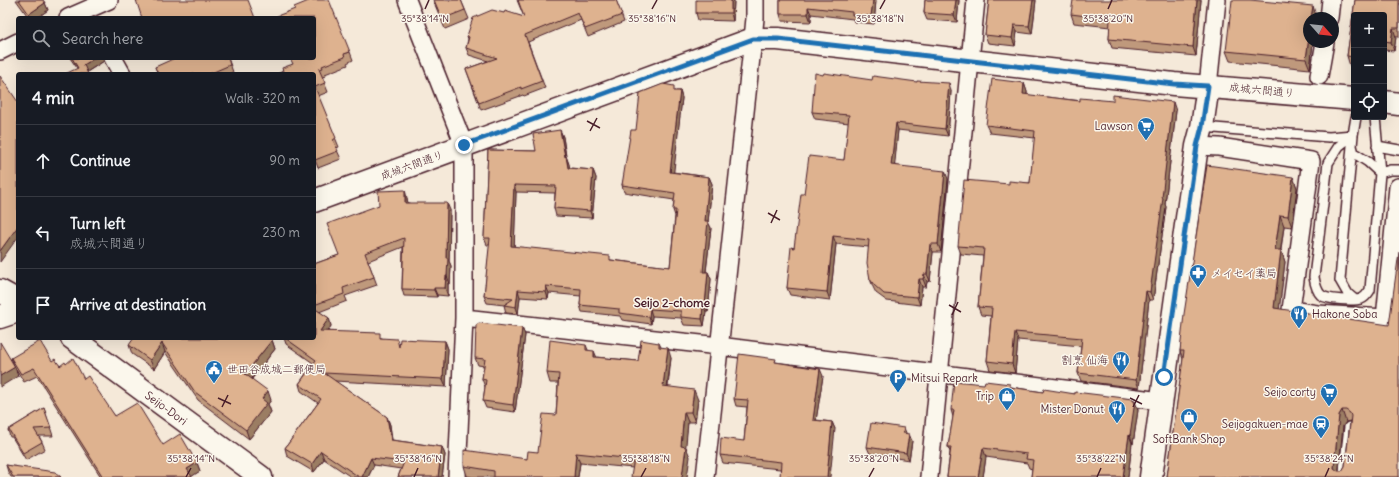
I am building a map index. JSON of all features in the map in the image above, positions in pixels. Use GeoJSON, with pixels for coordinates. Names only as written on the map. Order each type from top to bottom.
{"type":"FeatureCollection","features":[{"type":"Feature","properties":{"kind":"street"},"geometry":{"type":"LineString","coordinates":[[71,16],[83,9],[109,0]]}},
{"type":"Feature","properties":{"kind":"street"},"geometry":{"type":"LineString","coordinates":[[407,0],[464,145],[464,318],[457,477]]}},
{"type":"Feature","properties":{"kind":"street"},"geometry":{"type":"LineString","coordinates":[[705,477],[753,39],[755,0]]}},
{"type":"Feature","properties":{"kind":"street"},"geometry":{"type":"LineString","coordinates":[[929,477],[976,0]]}},
{"type":"Feature","properties":{"kind":"street"},"geometry":{"type":"LineString","coordinates":[[1151,477],[1199,136],[1208,86],[1217,0]]}},
{"type":"Feature","properties":{"kind":"street"},"geometry":{"type":"LineString","coordinates":[[1330,12],[1331,0]]}},
{"type":"Feature","properties":{"kind":"street","name":"成城六間通り"},"geometry":{"type":"LineString","coordinates":[[316,200],[753,39],[778,39],[1174,84],[1351,99]]}},
{"type":"Feature","properties":{"kind":"street"},"geometry":{"type":"LineString","coordinates":[[0,51],[16,43]]}},
{"type":"Feature","properties":{"kind":"street"},"geometry":{"type":"LineString","coordinates":[[1319,76],[1324,48]]}},
{"type":"Feature","properties":{"kind":"street"},"geometry":{"type":"LineString","coordinates":[[114,60],[121,72]]}},
{"type":"Feature","properties":{"kind":"street"},"geometry":{"type":"LineString","coordinates":[[1387,102],[1399,104]]}},
{"type":"Feature","properties":{"kind":"street"},"geometry":{"type":"LineString","coordinates":[[1199,136],[1219,147],[1311,161],[1291,310],[1317,314],[1385,318],[1399,187]]}},
{"type":"Feature","properties":{"kind":"street"},"geometry":{"type":"LineString","coordinates":[[0,291],[16,300]]}},
{"type":"Feature","properties":{"kind":"street"},"geometry":{"type":"LineString","coordinates":[[0,317],[16,312]]}},
{"type":"Feature","properties":{"kind":"street"},"geometry":{"type":"LineString","coordinates":[[464,318],[719,346],[1161,401]]}},
{"type":"Feature","properties":{"kind":"street","name":"Seijo-Dori"},"geometry":{"type":"LineString","coordinates":[[75,340],[261,477]]}},
{"type":"Feature","properties":{"kind":"lane"},"geometry":{"type":"LineString","coordinates":[[1355,120],[1340,280],[1348,294],[1355,300]]}},
{"type":"Feature","properties":{"kind":"lane"},"geometry":{"type":"LineString","coordinates":[[1353,134],[1339,146],[1328,163],[1314,277],[1316,287],[1321,295],[1327,298],[1355,300],[1367,295],[1370,290],[1380,173],[1375,120]]}},
{"type":"Feature","properties":{"kind":"lane"},"geometry":{"type":"LineString","coordinates":[[1199,136],[1329,137],[1353,134]]}},
{"type":"Feature","properties":{"kind":"lane"},"geometry":{"type":"LineString","coordinates":[[1352,146],[1354,153],[1368,162],[1380,173]]}},
{"type":"Feature","properties":{"kind":"lane"},"geometry":{"type":"LineString","coordinates":[[1377,146],[1399,150]]}},
{"type":"Feature","properties":{"kind":"lane"},"geometry":{"type":"LineString","coordinates":[[1380,173],[1390,170],[1399,170]]}},
{"type":"Feature","properties":{"kind":"lane"},"geometry":{"type":"LineString","coordinates":[[1343,477],[1349,427]]}},
{"type":"Feature","properties":{"kind":"building"},"geometry":{"type":"Polygon","coordinates":[[[19,0],[43,0],[45,3],[29,14],[19,0]]]}},
{"type":"Feature","properties":{"kind":"building"},"geometry":{"type":"Polygon","coordinates":[[[136,0],[248,0],[254,16],[141,16],[136,0]]]}},
{"type":"Feature","properties":{"kind":"building"},"geometry":{"type":"Polygon","coordinates":[[[311,0],[329,0],[350,52],[344,54],[345,57],[322,66],[323,68],[319,69],[325,83],[316,87],[316,72],[281,72],[283,71],[282,68],[293,64],[291,60],[316,60],[316,16],[277,16],[295,9],[294,7],[311,0]]]}},
{"type":"Feature","properties":{"kind":"building"},"geometry":{"type":"Polygon","coordinates":[[[434,0],[461,0],[465,10],[442,19],[434,0]]]}},
{"type":"Feature","properties":{"kind":"building"},"geometry":{"type":"Polygon","coordinates":[[[518,0],[616,0],[622,15],[585,29],[578,13],[525,35],[542,81],[521,89],[521,87],[479,103],[466,69],[497,58],[466,48],[469,37],[467,36],[473,18],[492,10],[504,13],[505,11],[524,17],[518,0]]]}},
{"type":"Feature","properties":{"kind":"building"},"geometry":{"type":"Polygon","coordinates":[[[696,0],[731,0],[731,13],[696,13],[696,0]]]}},
{"type":"Feature","properties":{"kind":"building"},"geometry":{"type":"Polygon","coordinates":[[[780,0],[873,0],[871,16],[852,15],[852,12],[808,7],[808,14],[780,14],[780,0]]]}},
{"type":"Feature","properties":{"kind":"building"},"geometry":{"type":"Polygon","coordinates":[[[925,0],[956,0],[954,15],[924,13],[925,0]]]}},
{"type":"Feature","properties":{"kind":"building"},"geometry":{"type":"Polygon","coordinates":[[[989,0],[1033,0],[1029,26],[1014,25],[1012,38],[985,35],[989,0]]]}},
{"type":"Feature","properties":{"kind":"building"},"geometry":{"type":"Polygon","coordinates":[[[1073,0],[1197,0],[1193,47],[1109,39],[1110,19],[1071,14],[1073,0]]]}},
{"type":"Feature","properties":{"kind":"building"},"geometry":{"type":"Polygon","coordinates":[[[1232,0],[1250,0],[1313,6],[1312,12],[1303,12],[1303,48],[1308,48],[1306,59],[1226,51],[1232,0]]]}},
{"type":"Feature","properties":{"kind":"building"},"geometry":{"type":"Polygon","coordinates":[[[1355,0],[1399,0],[1399,28],[1393,28],[1391,42],[1387,41],[1387,12],[1353,12],[1355,0]]]}},
{"type":"Feature","properties":{"kind":"building"},"geometry":{"type":"Polygon","coordinates":[[[1351,28],[1351,57],[1347,56],[1351,28]]]}},
{"type":"Feature","properties":{"kind":"building"},"geometry":{"type":"Polygon","coordinates":[[[73,60],[92,60],[82,66],[84,65],[87,72],[69,72],[78,68],[73,60]]]}},
{"type":"Feature","properties":{"kind":"building"},"geometry":{"type":"Polygon","coordinates":[[[171,60],[229,60],[230,65],[214,72],[157,72],[155,67],[171,60]]]}},
{"type":"Feature","properties":{"kind":"building"},"geometry":{"type":"Polygon","coordinates":[[[815,73],[872,80],[873,76],[917,82],[949,83],[945,129],[896,123],[891,165],[945,171],[938,244],[930,244],[927,274],[924,274],[923,279],[919,279],[917,297],[884,294],[874,285],[870,279],[867,263],[869,240],[833,236],[827,292],[787,288],[791,247],[794,248],[801,194],[804,194],[809,156],[844,160],[849,115],[812,112],[815,73]]]}},
{"type":"Feature","properties":{"kind":"building"},"geometry":{"type":"Polygon","coordinates":[[[0,76],[16,99],[16,229],[0,251],[0,76]]]}},
{"type":"Feature","properties":{"kind":"building"},"geometry":{"type":"Polygon","coordinates":[[[992,79],[1024,83],[1023,94],[1080,101],[1080,98],[1113,101],[1113,95],[1173,102],[1163,198],[1150,292],[1146,291],[1136,380],[1078,373],[1082,338],[1015,332],[1012,364],[987,361],[992,308],[978,307],[984,248],[958,246],[964,180],[1009,184],[1009,181],[1030,183],[1035,131],[986,125],[992,79]]]}},
{"type":"Feature","properties":{"kind":"building"},"geometry":{"type":"Polygon","coordinates":[[[663,84],[674,86],[674,91],[680,91],[670,172],[709,177],[705,221],[708,221],[703,272],[708,272],[705,305],[703,304],[702,319],[681,317],[681,311],[650,309],[649,317],[619,313],[619,309],[580,305],[581,289],[546,286],[546,292],[518,290],[516,307],[504,305],[513,299],[484,296],[490,238],[484,238],[488,150],[536,151],[533,134],[560,130],[568,168],[593,170],[590,211],[554,208],[556,186],[514,185],[511,246],[610,256],[610,260],[670,267],[676,210],[673,210],[675,193],[622,185],[631,130],[636,130],[640,93],[663,84]]]}},
{"type":"Feature","properties":{"kind":"building"},"geometry":{"type":"Polygon","coordinates":[[[316,89],[336,138],[333,140],[338,151],[316,160],[316,89]]]}},
{"type":"Feature","properties":{"kind":"building"},"geometry":{"type":"Polygon","coordinates":[[[1207,165],[1293,177],[1288,216],[1280,215],[1275,250],[1281,250],[1274,308],[1389,325],[1399,252],[1399,477],[1167,477],[1184,351],[1180,351],[1184,314],[1207,165]],[[1342,410],[1339,415],[1334,468],[1338,471],[1342,471],[1345,466],[1351,416],[1346,410],[1342,410]]]}},
{"type":"Feature","properties":{"kind":"building"},"geometry":{"type":"Polygon","coordinates":[[[405,190],[405,203],[447,203],[446,258],[448,258],[445,288],[434,288],[434,290],[402,289],[404,238],[365,253],[374,277],[343,288],[344,294],[316,304],[316,263],[339,255],[327,224],[379,205],[378,191],[405,190]]]}},
{"type":"Feature","properties":{"kind":"building"},"geometry":{"type":"Polygon","coordinates":[[[316,309],[329,318],[320,331],[380,333],[380,338],[397,339],[399,347],[400,339],[445,341],[443,379],[324,373],[387,417],[391,440],[442,447],[438,477],[398,477],[404,462],[371,458],[362,477],[359,477],[321,451],[312,464],[285,448],[321,399],[299,384],[316,360],[288,340],[316,340],[316,309]]]}},
{"type":"Feature","properties":{"kind":"building"},"geometry":{"type":"Polygon","coordinates":[[[479,323],[522,328],[513,405],[483,401],[486,380],[482,379],[485,359],[475,358],[476,325],[479,323]]]}},
{"type":"Feature","properties":{"kind":"building"},"geometry":{"type":"Polygon","coordinates":[[[133,340],[272,340],[245,374],[268,391],[262,399],[267,403],[246,430],[195,392],[162,343],[150,360],[129,345],[133,340]]]}},
{"type":"Feature","properties":{"kind":"building"},"geometry":{"type":"Polygon","coordinates":[[[550,340],[586,345],[586,350],[594,351],[594,357],[638,361],[641,340],[659,343],[659,347],[668,348],[663,386],[694,390],[691,412],[684,412],[681,446],[686,447],[682,477],[631,477],[634,459],[576,453],[574,477],[494,477],[494,471],[464,466],[464,450],[527,459],[528,451],[538,452],[543,414],[556,415],[559,374],[547,373],[550,340]]]}},
{"type":"Feature","properties":{"kind":"building"},"geometry":{"type":"Polygon","coordinates":[[[40,341],[52,361],[55,359],[60,366],[65,362],[66,364],[73,358],[84,379],[88,376],[115,416],[137,403],[163,445],[180,434],[197,463],[187,469],[192,477],[103,477],[34,368],[21,374],[11,358],[40,341]]]}},
{"type":"Feature","properties":{"kind":"building"},"geometry":{"type":"Polygon","coordinates":[[[0,342],[15,367],[0,376],[0,342]]]}},
{"type":"Feature","properties":{"kind":"building"},"geometry":{"type":"Polygon","coordinates":[[[739,354],[776,359],[775,362],[820,369],[813,420],[832,422],[827,477],[780,477],[781,462],[720,455],[721,438],[744,441],[748,400],[734,399],[739,354]]]}},
{"type":"Feature","properties":{"kind":"building"},"geometry":{"type":"Polygon","coordinates":[[[954,381],[984,384],[985,381],[1010,384],[1010,387],[1043,392],[1044,389],[1075,394],[1075,392],[1133,399],[1133,401],[1135,401],[1123,477],[1031,477],[1033,460],[1026,459],[1027,454],[983,448],[978,477],[947,477],[951,447],[948,447],[954,410],[951,410],[954,381]]]}},
{"type":"Feature","properties":{"kind":"building"},"geometry":{"type":"Polygon","coordinates":[[[44,408],[51,428],[34,429],[42,442],[23,453],[8,430],[44,408]]]}},
{"type":"Feature","properties":{"kind":"building"},"geometry":{"type":"Polygon","coordinates":[[[871,423],[904,428],[903,433],[909,434],[906,453],[867,447],[871,423]]]}},
{"type":"Feature","properties":{"kind":"building"},"geometry":{"type":"Polygon","coordinates":[[[6,465],[55,472],[61,477],[13,477],[6,465]]]}},
{"type":"Feature","properties":{"kind":"place","name":"Lawson"},"geometry":{"type":"Point","coordinates":[1146,141]}},
{"type":"Feature","properties":{"kind":"place","name":"メイセイ薬局"},"geometry":{"type":"Point","coordinates":[1198,288]}},
{"type":"Feature","properties":{"kind":"place","name":"Hakone Soba"},"geometry":{"type":"Point","coordinates":[1299,329]}},
{"type":"Feature","properties":{"kind":"place","name":"割烹 仙海"},"geometry":{"type":"Point","coordinates":[1121,375]}},
{"type":"Feature","properties":{"kind":"place","name":"世田谷成城二郵便局"},"geometry":{"type":"Point","coordinates":[214,384]}},
{"type":"Feature","properties":{"kind":"place","name":"Mitsui Repark"},"geometry":{"type":"Point","coordinates":[898,393]}},
{"type":"Feature","properties":{"kind":"place","name":"Seijo corty"},"geometry":{"type":"Point","coordinates":[1329,407]}},
{"type":"Feature","properties":{"kind":"place","name":"Trip"},"geometry":{"type":"Point","coordinates":[1007,411]}},
{"type":"Feature","properties":{"kind":"place","name":"Mister Donut"},"geometry":{"type":"Point","coordinates":[1117,424]}},
{"type":"Feature","properties":{"kind":"place","name":"SoftBank Shop"},"geometry":{"type":"Point","coordinates":[1189,432]}},
{"type":"Feature","properties":{"kind":"place","name":"Seijogakuen-mae"},"geometry":{"type":"Point","coordinates":[1321,439]}},
{"type":"Feature","properties":{"kind":"district","name":"Seijo 2-chome"},"geometry":{"type":"Point","coordinates":[672,302]}},
{"type":"Feature","properties":{"kind":"route"},"geometry":{"type":"LineString","coordinates":[[464,145],[753,39],[778,39],[1174,84],[1208,86],[1202,127],[1197,146],[1164,377]]}}]}
